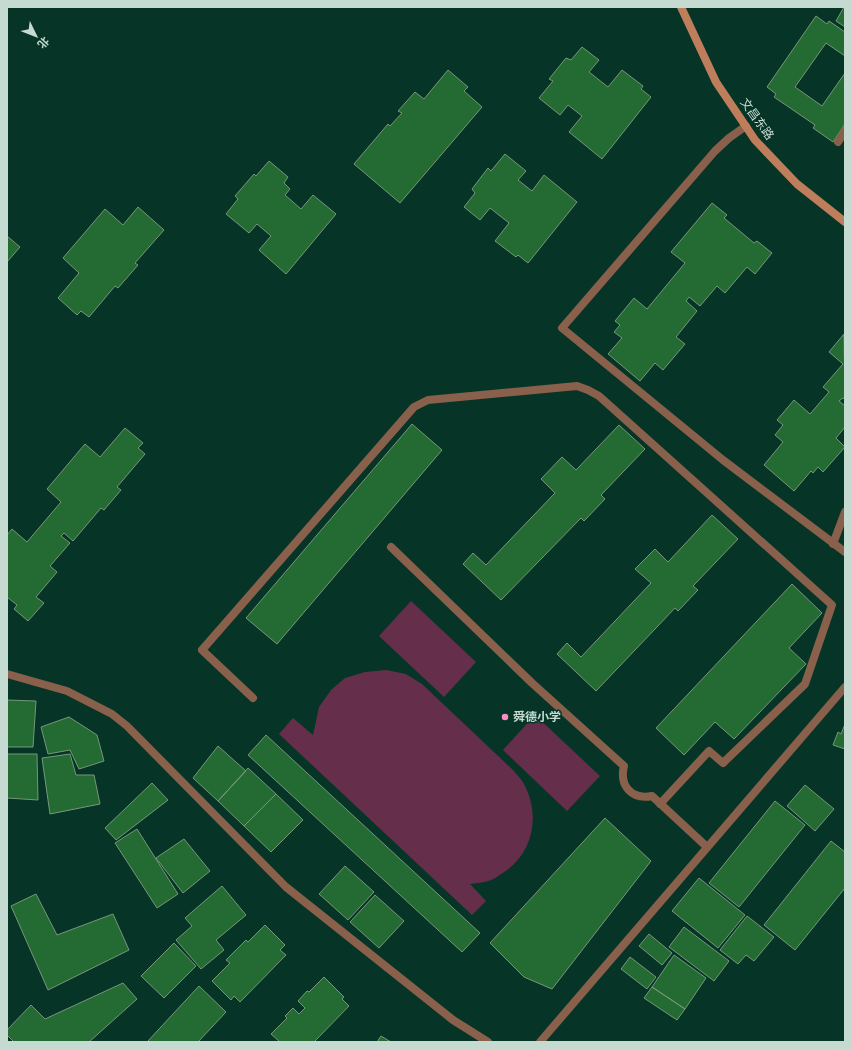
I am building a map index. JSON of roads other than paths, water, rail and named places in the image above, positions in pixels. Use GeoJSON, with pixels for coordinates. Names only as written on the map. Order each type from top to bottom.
{"type":"FeatureCollection","features":[{"type":"Feature","properties":{"kind":"street","name":"文昌东路"},"geometry":{"type":"LineString","coordinates":[[681,7],[716,82],[755,140],[797,184],[845,222]]}},
{"type":"Feature","properties":{"kind":"street"},"geometry":{"type":"LineString","coordinates":[[746,126],[729,138],[715,151],[562,328],[723,460],[845,552]]}},
{"type":"Feature","properties":{"kind":"street"},"geometry":{"type":"LineString","coordinates":[[838,142],[845,131]]}},
{"type":"Feature","properties":{"kind":"street"},"geometry":{"type":"LineString","coordinates":[[253,698],[202,650],[414,407],[428,400],[577,386],[599,396],[832,605],[804,684],[723,763],[709,751],[660,804]]}},
{"type":"Feature","properties":{"kind":"street"},"geometry":{"type":"LineString","coordinates":[[833,544],[845,512]]}},
{"type":"Feature","properties":{"kind":"street"},"geometry":{"type":"LineString","coordinates":[[391,547],[532,683],[624,766],[623,779],[629,790],[641,796],[652,796],[707,847]]}},
{"type":"Feature","properties":{"kind":"street"},"geometry":{"type":"LineString","coordinates":[[7,674],[67,691],[112,714],[127,726],[286,887],[453,1020],[488,1042]]}},
{"type":"Feature","properties":{"kind":"street"},"geometry":{"type":"LineString","coordinates":[[540,1042],[845,687]]}},
{"type":"Feature","properties":{"kind":"place","name":"舜德小学"},"geometry":{"type":"Point","coordinates":[505,717]}}]}
